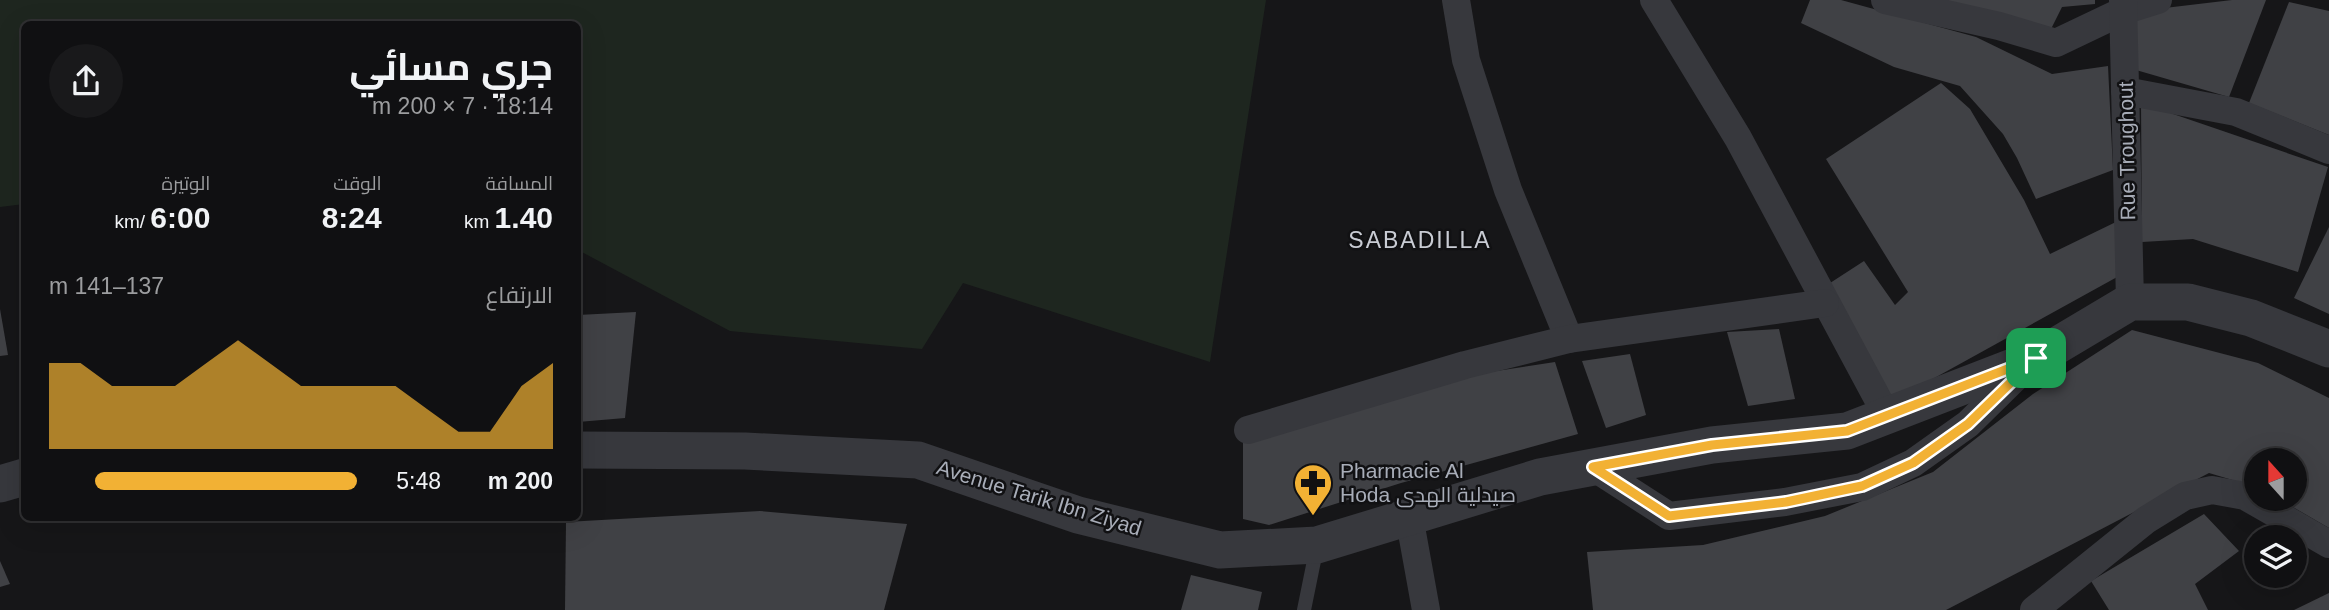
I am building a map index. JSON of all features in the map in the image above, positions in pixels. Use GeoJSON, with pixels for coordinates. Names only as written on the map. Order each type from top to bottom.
{"type":"FeatureCollection","features":[{"type":"Feature","properties":{"kind":"street"},"geometry":{"type":"LineString","coordinates":[[1456,0],[1466,60],[1508,190],[1569,339]]}},
{"type":"Feature","properties":{"kind":"street"},"geometry":{"type":"LineString","coordinates":[[1654,0],[1738,138],[1887,416]]}},
{"type":"Feature","properties":{"kind":"street"},"geometry":{"type":"LineString","coordinates":[[1885,0],[1999,26],[2056,43],[2123,6],[2158,0]]}},
{"type":"Feature","properties":{"kind":"street","name":"Rue Troughout"},"geometry":{"type":"LineString","coordinates":[[2123,6],[2130,302]]}},
{"type":"Feature","properties":{"kind":"street"},"geometry":{"type":"LineString","coordinates":[[2125,91],[2236,112],[2329,150]]}},
{"type":"Feature","properties":{"kind":"street"},"geometry":{"type":"LineString","coordinates":[[2130,302],[2188,302],[2250,318],[2329,349]]}},
{"type":"Feature","properties":{"kind":"street","name":"Avenue Tarik Ibn Ziyad"},"geometry":{"type":"LineString","coordinates":[[581,450],[745,452],[918,460],[1079,515],[1220,550],[1317,545],[1540,477],[1712,445],[1847,431],[2036,358],[2130,302]]}},
{"type":"Feature","properties":{"kind":"street"},"geometry":{"type":"LineString","coordinates":[[1248,430],[1465,365],[1569,339],[1825,303]]}},
{"type":"Feature","properties":{"kind":"street"},"geometry":{"type":"LineString","coordinates":[[1593,467],[1669,516],[1786,502],[1862,486],[1913,463],[1968,424],[2036,358]]}},
{"type":"Feature","properties":{"kind":"street"},"geometry":{"type":"LineString","coordinates":[[0,484],[21,478]]}},
{"type":"Feature","properties":{"kind":"street"},"geometry":{"type":"LineString","coordinates":[[2034,610],[2146,520],[2185,496],[2212,491],[2245,496],[2329,544]]}},
{"type":"Feature","properties":{"kind":"street"},"geometry":{"type":"LineString","coordinates":[[1409,516],[1426,610]]}},
{"type":"Feature","properties":{"kind":"lane"},"geometry":{"type":"LineString","coordinates":[[1304,610],[1317,545]]}},
{"type":"Feature","properties":{"kind":"shaded area"},"geometry":{"type":"Polygon","coordinates":[[[0,0],[1266,0],[1210,362],[963,283],[922,349],[730,331],[581,252],[581,21],[21,21],[21,204],[0,207],[0,0]]]}},
{"type":"Feature","properties":{"kind":"building"},"geometry":{"type":"Polygon","coordinates":[[[1810,0],[1841,0],[1976,37],[2052,74],[2108,66],[2113,170],[2036,199],[2003,134],[1960,86],[1894,67],[1801,23],[1810,0]]]}},
{"type":"Feature","properties":{"kind":"building"},"geometry":{"type":"Polygon","coordinates":[[[1922,0],[2095,0],[2095,4],[2062,7],[2050,31],[1922,0]]]}},
{"type":"Feature","properties":{"kind":"building"},"geometry":{"type":"Polygon","coordinates":[[[2232,0],[2266,0],[2229,97],[2136,70],[2131,12],[2232,0]]]}},
{"type":"Feature","properties":{"kind":"building"},"geometry":{"type":"Polygon","coordinates":[[[2289,2],[2329,11],[2329,135],[2249,103],[2289,2]]]}},
{"type":"Feature","properties":{"kind":"building"},"geometry":{"type":"Polygon","coordinates":[[[1941,83],[1970,109],[2024,200],[2050,254],[2120,220],[2128,271],[1891,402],[1827,285],[1864,261],[1895,305],[1908,292],[1826,159],[1941,83]]]}},
{"type":"Feature","properties":{"kind":"building"},"geometry":{"type":"Polygon","coordinates":[[[2141,103],[2328,167],[2298,272],[2193,239],[2142,242],[2141,103]]]}},
{"type":"Feature","properties":{"kind":"building"},"geometry":{"type":"Polygon","coordinates":[[[2329,227],[2329,314],[2294,298],[2329,227]]]}},
{"type":"Feature","properties":{"kind":"building"},"geometry":{"type":"Polygon","coordinates":[[[0,309],[8,355],[0,356],[0,309]]]}},
{"type":"Feature","properties":{"kind":"building"},"geometry":{"type":"Polygon","coordinates":[[[636,312],[625,418],[581,422],[581,315],[636,312]]]}},
{"type":"Feature","properties":{"kind":"building"},"geometry":{"type":"Polygon","coordinates":[[[1779,329],[1795,399],[1748,406],[1727,332],[1779,329]]]}},
{"type":"Feature","properties":{"kind":"building"},"geometry":{"type":"Polygon","coordinates":[[[2132,330],[2258,363],[2329,398],[2329,528],[2300,511],[2307,511],[2307,448],[2244,448],[2244,483],[2209,473],[1946,610],[1593,610],[1587,552],[1703,545],[1825,516],[1933,472],[2033,394],[2132,330]]]}},
{"type":"Feature","properties":{"kind":"building"},"geometry":{"type":"Polygon","coordinates":[[[1630,354],[1646,415],[1606,428],[1582,361],[1630,354]]]}},
{"type":"Feature","properties":{"kind":"building"},"geometry":{"type":"Polygon","coordinates":[[[1555,362],[1578,434],[1401,483],[1269,525],[1243,519],[1243,441],[1457,377],[1555,362]]]}},
{"type":"Feature","properties":{"kind":"building"},"geometry":{"type":"Polygon","coordinates":[[[760,511],[907,524],[884,610],[565,610],[566,522],[760,511]]]}},
{"type":"Feature","properties":{"kind":"building"},"geometry":{"type":"Polygon","coordinates":[[[2204,514],[2239,551],[2195,584],[2208,610],[2109,610],[2091,581],[2204,514]]]}},
{"type":"Feature","properties":{"kind":"building"},"geometry":{"type":"Polygon","coordinates":[[[0,561],[10,584],[0,587],[0,561]]]}},
{"type":"Feature","properties":{"kind":"building"},"geometry":{"type":"Polygon","coordinates":[[[1191,575],[1262,592],[1258,610],[1181,610],[1191,575]]]}},
{"type":"Feature","properties":{"kind":"building"},"geometry":{"type":"Polygon","coordinates":[[[2329,593],[2329,610],[2294,610],[2329,593]]]}},
{"type":"Feature","properties":{"kind":"place","name":"Pharmacie Al Hoda صيدلية الهدى"},"geometry":{"type":"Point","coordinates":[1313,517]}},
{"type":"Feature","properties":{"kind":"district","name":"SABADILLA"},"geometry":{"type":"Point","coordinates":[1420,240]}},
{"type":"Feature","properties":{"kind":"route"},"geometry":{"type":"LineString","coordinates":[[2036,358],[1968,424],[1913,463],[1862,486],[1786,502],[1669,516],[1593,467],[1712,445],[1847,431],[2036,358]]}}]}
